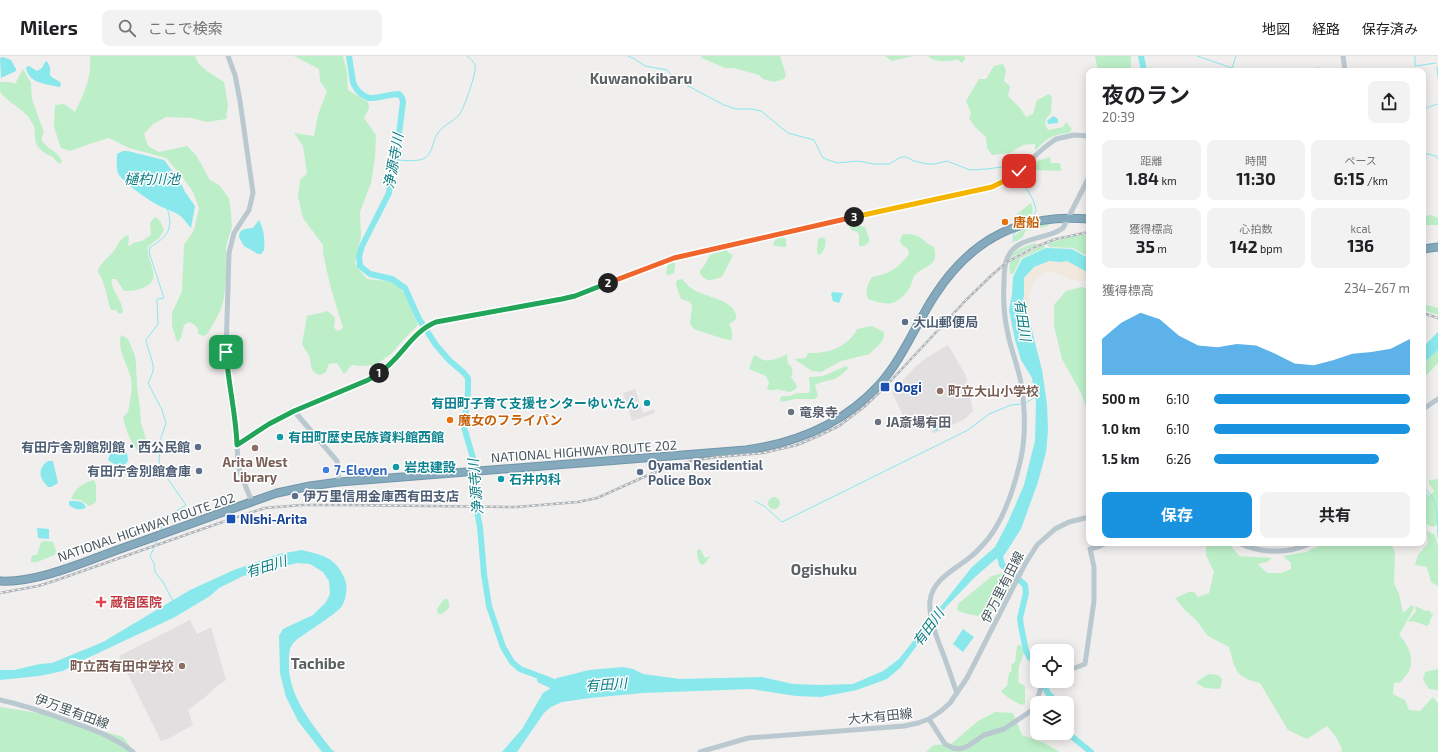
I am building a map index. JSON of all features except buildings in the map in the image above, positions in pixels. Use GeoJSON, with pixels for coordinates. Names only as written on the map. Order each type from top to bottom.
{"type":"FeatureCollection","features":[{"type":"Feature","properties":{"kind":"highway","name":"NATIONAL HIGHWAY ROUTE 202"},"geometry":{"type":"LineString","coordinates":[[0,581],[34,578],[77,565],[252,502],[278,493],[296,489],[339,482],[746,450],[768,447],[803,437],[847,412],[878,386],[899,358],[935,295],[956,267],[968,256],[991,239],[1011,228],[1037,220],[1068,218],[1086,219]]}},
{"type":"Feature","properties":{"kind":"highway"},"geometry":{"type":"LineString","coordinates":[[1426,249],[1438,248]]}},
{"type":"Feature","properties":{"kind":"main road"},"geometry":{"type":"LineString","coordinates":[[228,56],[235,75],[240,101],[252,193],[249,210],[234,233],[229,253],[226,352],[227,370],[236,423],[238,465],[252,502]]}},
{"type":"Feature","properties":{"kind":"main road"},"geometry":{"type":"LineString","coordinates":[[1344,56],[1345,68]]}},
{"type":"Feature","properties":{"kind":"main road"},"geometry":{"type":"LineString","coordinates":[[237,445],[269,424],[294,411],[374,377],[390,365],[418,334],[430,325],[444,320],[575,296],[674,258],[992,187],[1010,178],[1056,139],[1074,135],[1086,136]]}},
{"type":"Feature","properties":{"kind":"main road"},"geometry":{"type":"LineString","coordinates":[[957,693],[930,612],[931,593],[942,579],[970,557],[989,538],[998,524],[1010,496],[1021,457],[1024,430],[1024,408],[1021,382],[1008,334],[1003,295],[1004,275],[1007,259],[1011,251],[1016,246],[1025,241],[1056,233],[1063,228],[1086,183]]}},
{"type":"Feature","properties":{"kind":"main road"},"geometry":{"type":"LineString","coordinates":[[1426,407],[1438,399]]}},
{"type":"Feature","properties":{"kind":"main road"},"geometry":{"type":"LineString","coordinates":[[294,411],[337,461],[339,482]]}},
{"type":"Feature","properties":{"kind":"main road","name":"伊万里有田線"},"geometry":{"type":"LineString","coordinates":[[957,693],[967,678],[1020,574],[1037,545],[1048,534],[1069,522],[1086,518]]}},
{"type":"Feature","properties":{"kind":"main road"},"geometry":{"type":"LineString","coordinates":[[1074,668],[1085,664],[1094,601],[1095,583],[1090,549],[1100,546]]}},
{"type":"Feature","properties":{"kind":"main road"},"geometry":{"type":"LineString","coordinates":[[1248,546],[1259,550],[1279,552],[1303,546]]}},
{"type":"Feature","properties":{"kind":"main road"},"geometry":{"type":"LineString","coordinates":[[928,719],[945,744],[953,748],[968,746],[984,735],[1004,729],[1032,711],[1040,688]]}},
{"type":"Feature","properties":{"kind":"main road","name":"大木有田線"},"geometry":{"type":"LineString","coordinates":[[700,752],[748,738],[904,726],[918,723],[928,719],[946,707],[957,693]]}},
{"type":"Feature","properties":{"kind":"main road","name":"伊万里有田線"},"geometry":{"type":"LineString","coordinates":[[0,700],[28,706],[106,735],[133,752]]}},
{"type":"Feature","properties":{"kind":"shaded area"},"geometry":{"type":"Polygon","coordinates":[[[948,345],[966,376],[973,411],[965,419],[933,434],[926,417],[908,425],[907,424],[892,392],[915,367],[926,358],[948,345]]]}},
{"type":"Feature","properties":{"kind":"shaded area"},"geometry":{"type":"Polygon","coordinates":[[[635,389],[643,413],[654,409],[655,413],[632,421],[623,393],[635,389]]]}},
{"type":"Feature","properties":{"kind":"shaded area"},"geometry":{"type":"Polygon","coordinates":[[[190,620],[197,634],[211,627],[226,680],[188,710],[193,725],[170,738],[161,741],[119,656],[190,620]]]}},
{"type":"Feature","properties":{"kind":"green space"},"geometry":{"type":"Polygon","coordinates":[[[90,56],[195,56],[203,68],[224,82],[228,104],[226,119],[207,122],[191,118],[166,117],[153,124],[144,134],[148,146],[159,152],[187,146],[196,155],[210,180],[219,185],[229,198],[232,227],[226,246],[227,268],[224,298],[216,319],[208,333],[204,336],[198,334],[198,329],[195,325],[189,322],[184,325],[178,342],[172,326],[172,313],[182,291],[184,245],[194,230],[199,208],[193,192],[184,179],[166,158],[129,148],[109,138],[70,151],[61,148],[54,127],[55,105],[64,104],[75,112],[89,78],[90,56]]]}},
{"type":"Feature","properties":{"kind":"green space"},"geometry":{"type":"Polygon","coordinates":[[[294,56],[343,56],[347,72],[348,90],[368,102],[369,108],[364,118],[376,135],[375,157],[371,183],[360,212],[361,236],[355,262],[357,267],[367,279],[397,282],[407,298],[418,325],[391,354],[375,365],[352,365],[344,374],[337,363],[329,364],[326,372],[320,375],[316,374],[312,370],[309,356],[302,344],[307,316],[328,311],[335,318],[334,328],[338,331],[343,328],[330,285],[323,253],[323,245],[303,218],[298,197],[300,180],[307,173],[303,146],[294,133],[314,136],[318,115],[327,91],[320,81],[319,69],[294,56]]]}},
{"type":"Feature","properties":{"kind":"green space"},"geometry":{"type":"Polygon","coordinates":[[[701,56],[780,56],[786,75],[784,79],[774,82],[763,79],[759,75],[734,68],[725,68],[702,58],[701,56]]]}},
{"type":"Feature","properties":{"kind":"green space"},"geometry":{"type":"Polygon","coordinates":[[[885,56],[913,56],[892,61],[885,56]]]}},
{"type":"Feature","properties":{"kind":"green space"},"geometry":{"type":"Polygon","coordinates":[[[928,56],[964,56],[965,59],[962,63],[957,59],[942,61],[934,60],[928,56]]]}},
{"type":"Feature","properties":{"kind":"green space"},"geometry":{"type":"Polygon","coordinates":[[[1095,56],[1131,56],[1131,68],[1097,68],[1095,56]]]}},
{"type":"Feature","properties":{"kind":"green space"},"geometry":{"type":"Polygon","coordinates":[[[1003,64],[1006,70],[1004,81],[1010,86],[1008,96],[1020,108],[1026,117],[1033,114],[1037,100],[1049,94],[1052,97],[1051,113],[1046,119],[1045,124],[1048,130],[1063,127],[1066,122],[1072,129],[1069,133],[1050,138],[1035,151],[1035,144],[1023,145],[1010,153],[992,155],[987,148],[986,137],[975,127],[969,118],[971,113],[966,101],[979,79],[986,79],[994,66],[1003,64]]]}},
{"type":"Feature","properties":{"kind":"green space"},"geometry":{"type":"Polygon","coordinates":[[[23,69],[31,83],[32,99],[44,132],[41,139],[46,146],[60,157],[62,161],[60,164],[39,148],[35,140],[35,129],[28,116],[1,94],[0,82],[10,82],[15,84],[23,69]]]}},
{"type":"Feature","properties":{"kind":"green space"},"geometry":{"type":"Polygon","coordinates":[[[1050,157],[1051,163],[1060,163],[1061,171],[1035,170],[1037,161],[1050,157]]]}},
{"type":"Feature","properties":{"kind":"green space"},"geometry":{"type":"Polygon","coordinates":[[[1031,203],[1033,211],[1030,216],[1020,220],[1017,214],[1031,203]]]}},
{"type":"Feature","properties":{"kind":"green space"},"geometry":{"type":"Polygon","coordinates":[[[1431,215],[1438,218],[1438,225],[1426,225],[1426,216],[1431,215]]]}},
{"type":"Feature","properties":{"kind":"green space"},"geometry":{"type":"Polygon","coordinates":[[[155,217],[160,221],[164,230],[159,238],[148,246],[149,257],[154,274],[153,279],[143,288],[124,291],[116,279],[112,279],[114,291],[121,302],[123,311],[121,314],[116,310],[111,310],[101,277],[98,272],[99,269],[120,241],[127,235],[129,236],[128,245],[130,246],[133,243],[142,241],[151,235],[150,223],[155,217]]]}},
{"type":"Feature","properties":{"kind":"green space"},"geometry":{"type":"Polygon","coordinates":[[[852,223],[865,227],[869,242],[864,246],[859,246],[859,234],[851,230],[849,226],[852,223]]]}},
{"type":"Feature","properties":{"kind":"green space"},"geometry":{"type":"Polygon","coordinates":[[[1049,224],[1048,226],[1025,231],[1023,237],[1015,242],[1014,237],[1021,231],[1049,224]]]}},
{"type":"Feature","properties":{"kind":"green space"},"geometry":{"type":"Polygon","coordinates":[[[905,234],[918,237],[934,247],[935,258],[933,262],[915,275],[908,291],[897,301],[886,304],[868,299],[867,288],[872,277],[893,270],[909,254],[908,249],[902,245],[900,241],[902,235],[905,234]]]}},
{"type":"Feature","properties":{"kind":"green space"},"geometry":{"type":"Polygon","coordinates":[[[1086,234],[1086,254],[1073,248],[1049,247],[1047,244],[1068,237],[1086,234]]]}},
{"type":"Feature","properties":{"kind":"green space"},"geometry":{"type":"Polygon","coordinates":[[[783,237],[786,239],[786,247],[774,246],[774,242],[777,238],[783,237]]]}},
{"type":"Feature","properties":{"kind":"green space"},"geometry":{"type":"Polygon","coordinates":[[[822,237],[826,241],[824,250],[819,255],[817,253],[818,239],[822,237]]]}},
{"type":"Feature","properties":{"kind":"green space"},"geometry":{"type":"Polygon","coordinates":[[[1035,243],[1037,244],[1012,257],[1014,260],[1043,245],[1045,248],[1021,258],[1013,274],[1010,273],[1009,266],[1012,255],[1018,249],[1035,243]]]}},
{"type":"Feature","properties":{"kind":"green space"},"geometry":{"type":"Polygon","coordinates":[[[725,249],[733,255],[722,277],[712,280],[705,279],[700,274],[700,270],[710,255],[725,249]]]}},
{"type":"Feature","properties":{"kind":"green space"},"geometry":{"type":"Polygon","coordinates":[[[668,262],[674,262],[675,264],[674,273],[668,275],[666,274],[668,262]]]}},
{"type":"Feature","properties":{"kind":"green space"},"geometry":{"type":"Polygon","coordinates":[[[682,279],[690,287],[697,291],[732,307],[735,312],[736,319],[729,324],[732,331],[732,340],[724,339],[694,329],[690,324],[692,306],[690,302],[681,299],[676,285],[677,280],[682,279]]]}},
{"type":"Feature","properties":{"kind":"green space"},"geometry":{"type":"Polygon","coordinates":[[[1081,287],[1086,288],[1086,407],[1081,393],[1062,359],[1054,326],[1054,305],[1066,291],[1081,287]]]}},
{"type":"Feature","properties":{"kind":"green space"},"geometry":{"type":"Polygon","coordinates":[[[1426,305],[1438,308],[1438,315],[1426,311],[1426,305]]]}},
{"type":"Feature","properties":{"kind":"green space"},"geometry":{"type":"Polygon","coordinates":[[[872,326],[884,332],[884,336],[882,342],[870,354],[841,361],[821,372],[812,371],[794,359],[806,358],[808,353],[830,351],[843,345],[857,329],[872,326]]]}},
{"type":"Feature","properties":{"kind":"green space"},"geometry":{"type":"Polygon","coordinates":[[[121,335],[128,339],[135,356],[141,423],[149,448],[142,454],[137,450],[132,442],[127,432],[123,417],[128,412],[132,386],[131,378],[121,351],[121,335]]]}},
{"type":"Feature","properties":{"kind":"green space"},"geometry":{"type":"Polygon","coordinates":[[[1438,350],[1438,363],[1426,376],[1426,361],[1438,350]]]}},
{"type":"Feature","properties":{"kind":"green space"},"geometry":{"type":"Polygon","coordinates":[[[787,354],[788,364],[792,369],[791,377],[797,386],[796,389],[791,391],[788,392],[767,389],[769,383],[766,376],[749,369],[755,355],[764,360],[770,360],[787,354]]]}},
{"type":"Feature","properties":{"kind":"green space"},"geometry":{"type":"Polygon","coordinates":[[[846,366],[848,368],[840,376],[815,385],[818,396],[815,399],[795,399],[781,402],[780,399],[782,396],[790,396],[797,393],[809,393],[809,377],[823,376],[846,366]]]}},
{"type":"Feature","properties":{"kind":"green space"},"geometry":{"type":"Polygon","coordinates":[[[1438,479],[1438,523],[1434,527],[1426,523],[1426,492],[1429,496],[1434,491],[1429,483],[1429,480],[1438,479]]]}},
{"type":"Feature","properties":{"kind":"green space"},"geometry":{"type":"Polygon","coordinates":[[[94,480],[96,485],[95,503],[89,506],[81,500],[71,499],[74,492],[80,486],[94,480]]]}},
{"type":"Feature","properties":{"kind":"green space"},"geometry":{"type":"Polygon","coordinates":[[[774,497],[778,499],[780,503],[778,507],[774,509],[770,507],[768,503],[770,499],[774,497]]]}},
{"type":"Feature","properties":{"kind":"green space"},"geometry":{"type":"Polygon","coordinates":[[[1427,531],[1435,535],[1438,546],[1438,586],[1431,582],[1427,567],[1415,565],[1418,555],[1428,544],[1427,531]]]}},
{"type":"Feature","properties":{"kind":"green space"},"geometry":{"type":"Polygon","coordinates":[[[41,542],[53,542],[56,550],[55,555],[37,562],[31,562],[31,558],[33,555],[37,555],[41,542]]]}},
{"type":"Feature","properties":{"kind":"green space"},"geometry":{"type":"Polygon","coordinates":[[[1206,546],[1231,546],[1239,556],[1272,558],[1267,562],[1258,564],[1267,573],[1281,573],[1291,569],[1291,563],[1283,556],[1306,552],[1319,546],[1392,546],[1395,553],[1394,583],[1399,594],[1403,613],[1412,605],[1414,608],[1399,635],[1409,650],[1411,659],[1410,668],[1401,682],[1394,683],[1393,694],[1405,700],[1409,710],[1420,711],[1433,697],[1438,703],[1438,752],[1341,752],[1342,749],[1336,737],[1327,726],[1307,739],[1288,730],[1260,683],[1245,678],[1237,671],[1229,647],[1208,636],[1196,620],[1175,598],[1189,592],[1194,592],[1198,597],[1209,593],[1214,572],[1206,555],[1206,546]]]}},
{"type":"Feature","properties":{"kind":"green space"},"geometry":{"type":"Polygon","coordinates":[[[698,549],[701,550],[705,558],[711,556],[706,563],[702,565],[698,559],[698,549]]]}},
{"type":"Feature","properties":{"kind":"green space"},"geometry":{"type":"Polygon","coordinates":[[[1003,573],[1014,584],[996,605],[988,618],[957,610],[958,604],[992,576],[1003,573]]]}},
{"type":"Feature","properties":{"kind":"green space"},"geometry":{"type":"Polygon","coordinates":[[[444,599],[447,599],[449,602],[449,608],[442,614],[438,614],[437,609],[444,599]]]}},
{"type":"Feature","properties":{"kind":"green space"},"geometry":{"type":"Polygon","coordinates":[[[1415,606],[1426,611],[1429,610],[1433,615],[1427,626],[1408,621],[1416,611],[1415,606]]]}},
{"type":"Feature","properties":{"kind":"green space"},"geometry":{"type":"Polygon","coordinates":[[[1019,644],[1023,649],[1023,652],[1019,668],[1018,682],[1025,686],[1025,703],[1022,705],[1001,691],[1007,686],[1009,673],[1012,671],[1011,665],[1015,662],[1017,646],[1019,644]]]}},
{"type":"Feature","properties":{"kind":"green space"},"geometry":{"type":"Polygon","coordinates":[[[1438,669],[1438,690],[1429,689],[1423,680],[1425,672],[1438,669]]]}},
{"type":"Feature","properties":{"kind":"green space"},"geometry":{"type":"Polygon","coordinates":[[[1209,674],[1218,675],[1222,679],[1221,687],[1218,689],[1205,688],[1196,683],[1209,674]]]}},
{"type":"Feature","properties":{"kind":"green space"},"geometry":{"type":"Polygon","coordinates":[[[0,707],[45,714],[123,737],[134,752],[0,752],[0,707]]]}},
{"type":"Feature","properties":{"kind":"green space"},"geometry":{"type":"Polygon","coordinates":[[[995,712],[1013,713],[1022,735],[1030,738],[1030,740],[1036,740],[1044,743],[1060,752],[926,752],[934,745],[951,744],[978,721],[995,712]]]}},
{"type":"Feature","properties":{"kind":"sand"},"geometry":{"type":"Polygon","coordinates":[[[1049,261],[1066,261],[1075,264],[1086,271],[1086,282],[1073,280],[1053,272],[1046,272],[1034,281],[1029,296],[1029,319],[1022,308],[1024,278],[1034,267],[1049,261]]]}},
{"type":"Feature","properties":{"kind":"water"},"geometry":{"type":"Polygon","coordinates":[[[3,57],[11,60],[16,71],[1,78],[0,58],[3,57]]]}},
{"type":"Feature","properties":{"kind":"water"},"geometry":{"type":"Polygon","coordinates":[[[47,61],[50,67],[50,75],[61,83],[60,87],[44,84],[34,80],[28,73],[26,67],[29,66],[37,71],[42,68],[47,61]]]}},
{"type":"Feature","properties":{"kind":"water"},"geometry":{"type":"Polygon","coordinates":[[[1053,116],[1058,119],[1058,123],[1048,124],[1047,121],[1053,116]]]}},
{"type":"Feature","properties":{"kind":"water","name":"樋杓川池"},"geometry":{"type":"Polygon","coordinates":[[[123,151],[164,160],[180,181],[185,192],[195,206],[191,228],[181,216],[147,199],[120,176],[117,168],[117,154],[123,151]]]}},
{"type":"Feature","properties":{"kind":"water"},"geometry":{"type":"Polygon","coordinates":[[[259,220],[264,238],[264,250],[261,254],[258,254],[244,246],[239,237],[242,230],[253,228],[259,220]]]}},
{"type":"Feature","properties":{"kind":"water","name":"有田川"},"geometry":{"type":"Polygon","coordinates":[[[1046,248],[1072,249],[1086,257],[1086,271],[1067,261],[1049,261],[1034,267],[1024,278],[1022,308],[1029,319],[1042,370],[1047,404],[1048,431],[1046,452],[1038,482],[1021,529],[1001,560],[997,558],[975,577],[946,607],[900,668],[887,679],[857,690],[821,697],[796,696],[751,689],[643,693],[562,702],[551,707],[544,713],[517,752],[502,752],[522,729],[543,693],[554,686],[552,681],[557,678],[589,670],[623,667],[633,669],[643,674],[680,679],[762,677],[793,684],[853,684],[883,671],[899,659],[972,567],[995,547],[1024,485],[1035,441],[1036,403],[1032,378],[1021,360],[1009,310],[1013,277],[1022,259],[1046,248]]]}},
{"type":"Feature","properties":{"kind":"water"},"geometry":{"type":"Polygon","coordinates":[[[833,292],[843,293],[839,303],[833,301],[831,294],[833,292]]]}},
{"type":"Feature","properties":{"kind":"water"},"geometry":{"type":"Polygon","coordinates":[[[1438,332],[1438,350],[1426,361],[1426,344],[1438,332]]]}},
{"type":"Feature","properties":{"kind":"water"},"geometry":{"type":"Polygon","coordinates":[[[944,420],[947,426],[935,431],[933,425],[944,420]]]}},
{"type":"Feature","properties":{"kind":"water"},"geometry":{"type":"Polygon","coordinates":[[[111,451],[114,451],[119,455],[127,453],[128,460],[126,464],[117,465],[108,460],[111,451]]]}},
{"type":"Feature","properties":{"kind":"water"},"geometry":{"type":"Polygon","coordinates":[[[48,461],[53,461],[58,483],[51,487],[48,487],[45,484],[40,474],[42,467],[48,461]]]}},
{"type":"Feature","properties":{"kind":"water"},"geometry":{"type":"Polygon","coordinates":[[[69,501],[82,502],[86,508],[75,509],[69,505],[69,501]]]}},
{"type":"Feature","properties":{"kind":"water"},"geometry":{"type":"Polygon","coordinates":[[[37,528],[49,529],[49,539],[38,538],[37,528]]]}},
{"type":"Feature","properties":{"kind":"water","name":"有田川"},"geometry":{"type":"Polygon","coordinates":[[[302,550],[322,555],[332,561],[340,570],[346,584],[346,595],[342,606],[296,640],[291,646],[289,655],[289,674],[296,697],[309,719],[335,752],[322,752],[298,721],[286,697],[280,673],[279,636],[283,629],[313,615],[326,602],[330,594],[329,581],[323,572],[310,564],[297,563],[243,576],[219,588],[210,596],[175,617],[63,671],[39,676],[0,680],[0,670],[14,670],[52,663],[103,642],[190,590],[234,570],[279,554],[302,550]]]}},
{"type":"Feature","properties":{"kind":"water"},"geometry":{"type":"Polygon","coordinates":[[[963,629],[974,637],[963,652],[953,644],[963,629]]]}},
{"type":"Feature","properties":{"kind":"waterway","name":"浄源寺川"},"geometry":{"type":"LineString","coordinates":[[349,56],[353,82],[361,94],[369,98],[399,94],[403,102],[396,158],[390,179],[389,193],[362,246],[359,256],[360,266],[370,274],[392,279],[405,288],[419,319],[436,345],[468,378],[464,427],[475,465],[475,501],[480,527],[484,574],[489,606],[503,647],[512,662],[520,669],[552,681],[540,680],[553,686],[562,687]]}},
{"type":"Feature","properties":{"kind":"waterway"},"geometry":{"type":"LineString","coordinates":[[395,160],[409,161],[423,159],[426,157],[431,151],[436,136],[440,130],[459,115],[470,90],[475,69],[475,65],[467,56]]}},
{"type":"Feature","properties":{"kind":"waterway"},"geometry":{"type":"LineString","coordinates":[[628,56],[645,66],[667,70],[677,80],[724,105],[736,109],[761,111],[788,133],[814,140],[823,158],[837,163],[858,161],[874,164],[889,164],[901,157],[906,157],[914,161],[927,164],[947,161],[970,170],[1001,167],[1010,174]]}},
{"type":"Feature","properties":{"kind":"waterway"},"geometry":{"type":"LineString","coordinates":[[1141,56],[1143,68]]}},
{"type":"Feature","properties":{"kind":"waterway"},"geometry":{"type":"LineString","coordinates":[[1197,56],[1232,68],[1236,56]]}},
{"type":"Feature","properties":{"kind":"waterway"},"geometry":{"type":"LineString","coordinates":[[1415,56],[1415,66],[1436,63]]}},
{"type":"Feature","properties":{"kind":"waterway"},"geometry":{"type":"LineString","coordinates":[[1437,67],[1438,77]]}},
{"type":"Feature","properties":{"kind":"waterway"},"geometry":{"type":"LineString","coordinates":[[1426,109],[1438,104]]}},
{"type":"Feature","properties":{"kind":"waterway"},"geometry":{"type":"LineString","coordinates":[[1426,154],[1436,156],[1438,159]]}},
{"type":"Feature","properties":{"kind":"waterway"},"geometry":{"type":"LineString","coordinates":[[1015,178],[1029,192],[1036,210],[1033,216]]}},
{"type":"Feature","properties":{"kind":"waterway"},"geometry":{"type":"LineString","coordinates":[[161,531],[162,520],[186,505],[161,469],[159,461],[161,438],[166,423],[162,410],[148,383],[153,368],[146,340],[158,324],[157,299],[164,298],[149,252],[150,247],[161,240],[168,231],[170,221],[167,208]]}},
{"type":"Feature","properties":{"kind":"waterway"},"geometry":{"type":"LineString","coordinates":[[1013,242],[1014,234],[1017,231],[1029,227]]}},
{"type":"Feature","properties":{"kind":"waterway"},"geometry":{"type":"LineString","coordinates":[[1026,403],[1035,397]]}},
{"type":"Feature","properties":{"kind":"waterway"},"geometry":{"type":"LineString","coordinates":[[755,501],[764,506],[782,522],[968,430],[989,414],[1011,405],[1021,404]]}},
{"type":"Feature","properties":{"kind":"waterway"},"geometry":{"type":"LineString","coordinates":[[1426,489],[1435,503],[1438,538]]}},
{"type":"Feature","properties":{"kind":"waterway"},"geometry":{"type":"LineString","coordinates":[[157,540],[150,557],[154,563],[155,572],[163,582],[173,601]]}},
{"type":"Feature","properties":{"kind":"waterway"},"geometry":{"type":"LineString","coordinates":[[999,553],[1002,565],[1025,585],[1026,593],[1020,618],[1026,651],[1030,658]]}},
{"type":"Feature","properties":{"kind":"waterway"},"geometry":{"type":"LineString","coordinates":[[1046,688],[1051,696]]}},
{"type":"Feature","properties":{"kind":"waterway"},"geometry":{"type":"LineString","coordinates":[[1074,738],[1091,752]]}},
{"type":"Feature","properties":{"kind":"railway"},"geometry":{"type":"LineString","coordinates":[[0,593],[38,586],[54,581],[265,508],[302,505],[516,507],[578,502],[597,498],[653,473],[691,461],[763,453],[797,445],[839,426],[864,407],[885,387],[966,300],[1007,262],[1035,247],[1056,239],[1086,233]]}},
{"type":"Feature","properties":{"kind":"railway"},"geometry":{"type":"LineString","coordinates":[[1426,314],[1438,318]]}},
{"type":"Feature","properties":{"kind":"place","name":"唐船"},"geometry":{"type":"Point","coordinates":[1005,222]}},
{"type":"Feature","properties":{"kind":"place","name":"大山郵便局"},"geometry":{"type":"Point","coordinates":[905,322]}},
{"type":"Feature","properties":{"kind":"place","name":"Oogi"},"geometry":{"type":"Point","coordinates":[885,387]}},
{"type":"Feature","properties":{"kind":"place","name":"町立大山小学校"},"geometry":{"type":"Point","coordinates":[940,391]}},
{"type":"Feature","properties":{"kind":"place","name":"有田町子育て支援センターゆいたん"},"geometry":{"type":"Point","coordinates":[647,403]}},
{"type":"Feature","properties":{"kind":"place","name":"竜泉寺"},"geometry":{"type":"Point","coordinates":[791,412]}},
{"type":"Feature","properties":{"kind":"place","name":"魔女のフライパン"},"geometry":{"type":"Point","coordinates":[450,420]}},
{"type":"Feature","properties":{"kind":"place","name":"JA斎場有田"},"geometry":{"type":"Point","coordinates":[878,422]}},
{"type":"Feature","properties":{"kind":"place","name":"有田町歴史民族資料館西館"},"geometry":{"type":"Point","coordinates":[280,437]}},
{"type":"Feature","properties":{"kind":"place","name":"有田庁舎別館別館・西公民館"},"geometry":{"type":"Point","coordinates":[198,447]}},
{"type":"Feature","properties":{"kind":"place","name":"Arita West Library"},"geometry":{"type":"Point","coordinates":[255,448]}},
{"type":"Feature","properties":{"kind":"place","name":"岩忠建設"},"geometry":{"type":"Point","coordinates":[396,467]}},
{"type":"Feature","properties":{"kind":"place","name":"7-Eleven"},"geometry":{"type":"Point","coordinates":[326,470]}},
{"type":"Feature","properties":{"kind":"place","name":"有田庁舎別館倉庫"},"geometry":{"type":"Point","coordinates":[199,471]}},
{"type":"Feature","properties":{"kind":"place","name":"Oyama Residential Police Box"},"geometry":{"type":"Point","coordinates":[640,472]}},
{"type":"Feature","properties":{"kind":"place","name":"石井内科"},"geometry":{"type":"Point","coordinates":[501,479]}},
{"type":"Feature","properties":{"kind":"place","name":"伊万里信用金庫西有田支店"},"geometry":{"type":"Point","coordinates":[295,496]}},
{"type":"Feature","properties":{"kind":"place","name":"NIshi-Arita"},"geometry":{"type":"Point","coordinates":[231,519]}},
{"type":"Feature","properties":{"kind":"place","name":"蔵宿医院"},"geometry":{"type":"Point","coordinates":[101,602]}},
{"type":"Feature","properties":{"kind":"place","name":"町立西有田中学校"},"geometry":{"type":"Point","coordinates":[182,666]}},
{"type":"Feature","properties":{"kind":"district","name":"Kuwanokibaru"},"geometry":{"type":"Point","coordinates":[641,78]}},
{"type":"Feature","properties":{"kind":"district","name":"Ogishuku"},"geometry":{"type":"Point","coordinates":[824,569]}},
{"type":"Feature","properties":{"kind":"district","name":"Tachibe"},"geometry":{"type":"Point","coordinates":[318,663]}},
{"type":"Feature","properties":{"kind":"route"},"geometry":{"type":"LineString","coordinates":[[226,352],[227,370],[236,423],[237,445],[269,424],[294,411],[374,377],[390,365],[421,330],[436,322],[575,296],[660,262],[674,258],[726,245],[992,187],[1000,184],[1019,171]]}}]}
